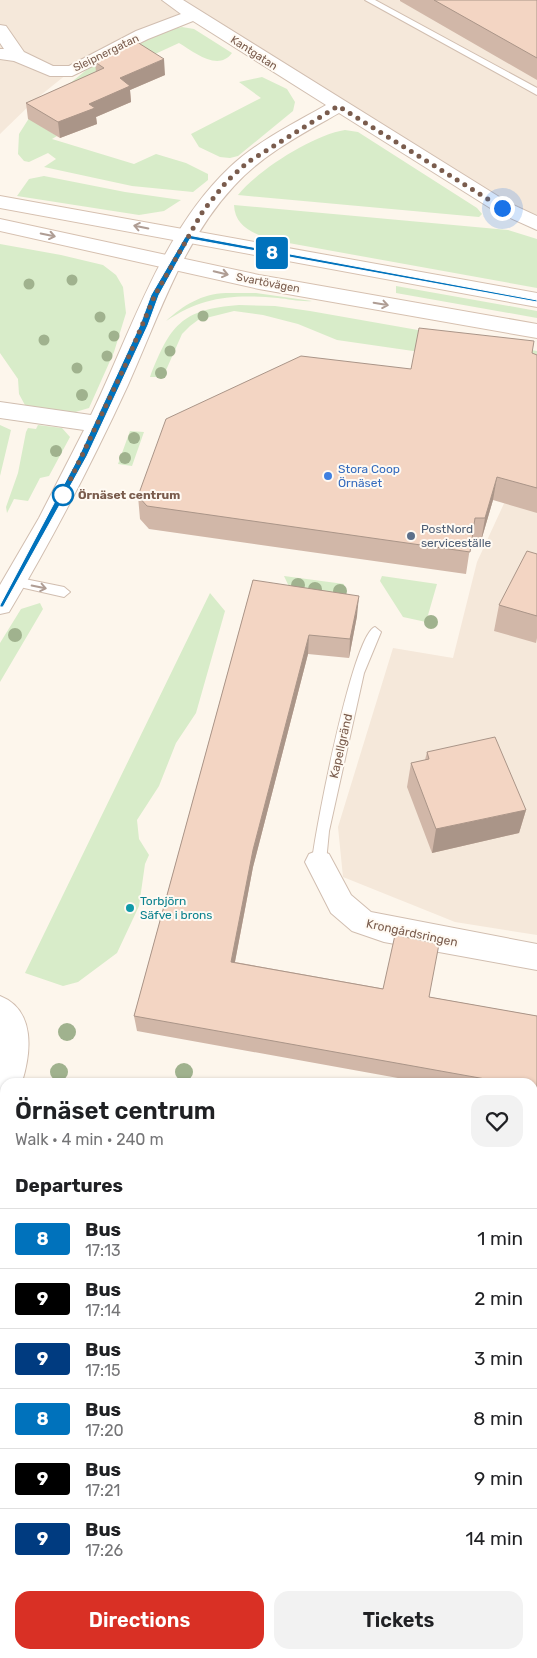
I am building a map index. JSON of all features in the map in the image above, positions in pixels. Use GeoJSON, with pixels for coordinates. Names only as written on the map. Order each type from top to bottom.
{"type":"FeatureCollection","features":[{"type":"Feature","properties":{"kind":"street","name":"Kantgatan"},"geometry":{"type":"LineString","coordinates":[[171,0],[502,208],[534,218]]}},
{"type":"Feature","properties":{"kind":"street","name":"Sleipnergatan"},"geometry":{"type":"LineString","coordinates":[[0,30],[9,55],[50,71],[72,71],[142,35],[194,15]]}},
{"type":"Feature","properties":{"kind":"street"},"geometry":{"type":"LineString","coordinates":[[0,605],[15,582],[83,456],[140,334],[155,295],[203,211],[227,181],[248,162],[338,106]]}},
{"type":"Feature","properties":{"kind":"street"},"geometry":{"type":"LineString","coordinates":[[0,202],[537,300]]}},
{"type":"Feature","properties":{"kind":"street","name":"Svartövägen"},"geometry":{"type":"LineString","coordinates":[[0,225],[259,282],[537,331]]}},
{"type":"Feature","properties":{"kind":"street"},"geometry":{"type":"LineString","coordinates":[[0,410],[97,424]]}},
{"type":"Feature","properties":{"kind":"street","name":"Krongårdsringen"},"geometry":{"type":"LineString","coordinates":[[319,862],[341,904],[362,922],[384,929],[537,956]]}},
{"type":"Feature","properties":{"kind":"street"},"geometry":{"type":"LineString","coordinates":[[0,1010],[10,1021],[16,1048],[8,1078]]}},
{"type":"Feature","properties":{"kind":"lane"},"geometry":{"type":"LineString","coordinates":[[369,0],[537,92]]}},
{"type":"Feature","properties":{"kind":"lane"},"geometry":{"type":"LineString","coordinates":[[15,582],[64,592]]}},
{"type":"Feature","properties":{"kind":"lane","name":"Kapellgränd"},"geometry":{"type":"LineString","coordinates":[[319,862],[322,831],[358,673],[375,632]]}},
{"type":"Feature","properties":{"kind":"shaded area"},"geometry":{"type":"Polygon","coordinates":[[[0,0],[537,0],[537,229],[192,18],[72,70],[36,99],[0,134],[0,0]]]}},
{"type":"Feature","properties":{"kind":"shaded area"},"geometry":{"type":"Polygon","coordinates":[[[537,432],[537,935],[455,922],[343,877],[338,827],[393,648],[453,658],[477,562],[537,432]]]}},
{"type":"Feature","properties":{"kind":"green space"},"geometry":{"type":"Polygon","coordinates":[[[182,27],[194,29],[232,53],[220,61],[213,61],[179,43],[142,60],[41,126],[57,136],[52,139],[134,164],[156,154],[186,163],[208,174],[208,180],[193,192],[132,186],[44,167],[56,159],[48,153],[29,162],[24,161],[18,154],[19,134],[31,115],[90,67],[168,30],[182,27]]]}},
{"type":"Feature","properties":{"kind":"green space"},"geometry":{"type":"Polygon","coordinates":[[[262,77],[287,89],[295,102],[293,111],[238,156],[230,158],[220,157],[199,147],[191,134],[261,98],[239,82],[262,77]]]}},
{"type":"Feature","properties":{"kind":"green space"},"geometry":{"type":"Polygon","coordinates":[[[345,130],[358,132],[477,208],[482,214],[479,217],[238,195],[259,175],[287,155],[318,139],[345,130]]]}},
{"type":"Feature","properties":{"kind":"green space"},"geometry":{"type":"Polygon","coordinates":[[[44,176],[125,192],[181,200],[164,211],[139,215],[17,196],[29,179],[44,176]]]}},
{"type":"Feature","properties":{"kind":"green space"},"geometry":{"type":"Polygon","coordinates":[[[234,205],[508,230],[537,239],[537,288],[272,240],[252,232],[241,224],[235,213],[234,205]]]}},
{"type":"Feature","properties":{"kind":"green space"},"geometry":{"type":"Polygon","coordinates":[[[0,244],[103,265],[116,275],[123,287],[126,313],[114,352],[89,408],[72,413],[26,407],[19,394],[18,379],[0,353],[0,244]]]}},
{"type":"Feature","properties":{"kind":"green space"},"geometry":{"type":"Polygon","coordinates":[[[396,286],[537,311],[537,318],[396,293],[396,286]]]}},
{"type":"Feature","properties":{"kind":"green space"},"geometry":{"type":"Polygon","coordinates":[[[226,293],[256,293],[312,301],[247,296],[233,297],[193,306],[166,321],[193,301],[226,293]]]}},
{"type":"Feature","properties":{"kind":"green space"},"geometry":{"type":"Polygon","coordinates":[[[239,305],[275,306],[310,311],[537,351],[537,369],[337,340],[298,324],[263,315],[234,311],[198,320],[190,326],[182,334],[163,377],[150,377],[164,345],[180,323],[203,311],[239,305]]]}},
{"type":"Feature","properties":{"kind":"green space"},"geometry":{"type":"Polygon","coordinates":[[[0,425],[11,430],[0,476],[0,425]]]}},
{"type":"Feature","properties":{"kind":"green space"},"geometry":{"type":"Polygon","coordinates":[[[38,425],[62,428],[70,437],[49,476],[40,478],[28,501],[14,499],[7,513],[6,507],[18,473],[26,432],[28,428],[36,429],[38,425]]]}},
{"type":"Feature","properties":{"kind":"green space"},"geometry":{"type":"Polygon","coordinates":[[[130,431],[144,432],[132,466],[118,464],[130,431]]]}},
{"type":"Feature","properties":{"kind":"green space"},"geometry":{"type":"Polygon","coordinates":[[[284,576],[344,584],[342,601],[293,595],[284,576]]]}},
{"type":"Feature","properties":{"kind":"green space"},"geometry":{"type":"Polygon","coordinates":[[[382,576],[437,584],[426,622],[403,617],[380,581],[382,576]]]}},
{"type":"Feature","properties":{"kind":"green space"},"geometry":{"type":"Polygon","coordinates":[[[210,593],[225,611],[196,713],[176,743],[159,786],[137,820],[139,839],[149,855],[145,864],[139,906],[117,953],[78,982],[63,986],[25,973],[210,593]]]}},
{"type":"Feature","properties":{"kind":"green space"},"geometry":{"type":"Polygon","coordinates":[[[40,603],[43,609],[0,682],[0,643],[21,609],[40,603]]]}},
{"type":"Feature","properties":{"kind":"building"},"geometry":{"type":"Polygon","coordinates":[[[434,0],[537,0],[537,58],[434,0]]]}},
{"type":"Feature","properties":{"kind":"building"},"geometry":{"type":"Polygon","coordinates":[[[137,42],[164,59],[120,78],[130,86],[89,104],[95,108],[58,122],[26,103],[104,68],[95,62],[137,42]]]}},
{"type":"Feature","properties":{"kind":"building","name":"Stora Coop Örnäset"},"geometry":{"type":"Polygon","coordinates":[[[419,328],[534,341],[532,353],[537,355],[537,488],[497,477],[485,518],[475,518],[470,552],[147,506],[138,496],[166,419],[301,356],[411,369],[419,328]]]}},
{"type":"Feature","properties":{"kind":"building"},"geometry":{"type":"Polygon","coordinates":[[[527,551],[537,554],[537,616],[499,605],[527,551]]]}},
{"type":"Feature","properties":{"kind":"building"},"geometry":{"type":"Polygon","coordinates":[[[253,580],[359,596],[350,639],[309,635],[253,850],[231,962],[383,989],[395,935],[439,944],[429,997],[537,1016],[537,1078],[480,1078],[134,1016],[253,580]]]}},
{"type":"Feature","properties":{"kind":"building"},"geometry":{"type":"Polygon","coordinates":[[[495,737],[526,810],[436,829],[411,763],[429,759],[427,752],[495,737]]]}},
{"type":"Feature","properties":{"kind":"bus line","name":"8"},"geometry":{"type":"LineString","coordinates":[[0,605],[15,582],[83,456],[144,325],[155,295],[188,237],[537,300]]}},
{"type":"Feature","properties":{"kind":"place","name":"Stora Coop Örnäset"},"geometry":{"type":"Point","coordinates":[328,476]}},
{"type":"Feature","properties":{"kind":"place","name":"Örnäset centrum"},"geometry":{"type":"Point","coordinates":[63,495]}},
{"type":"Feature","properties":{"kind":"place","name":"PostNord serviceställe"},"geometry":{"type":"Point","coordinates":[411,536]}},
{"type":"Feature","properties":{"kind":"place","name":"Torbjörn Säfve i brons"},"geometry":{"type":"Point","coordinates":[130,908]}},
{"type":"Feature","properties":{"kind":"route"},"geometry":{"type":"LineString","coordinates":[[63,495],[144,325],[155,295],[203,211],[227,181],[248,162],[338,106],[502,208]]}}]}
